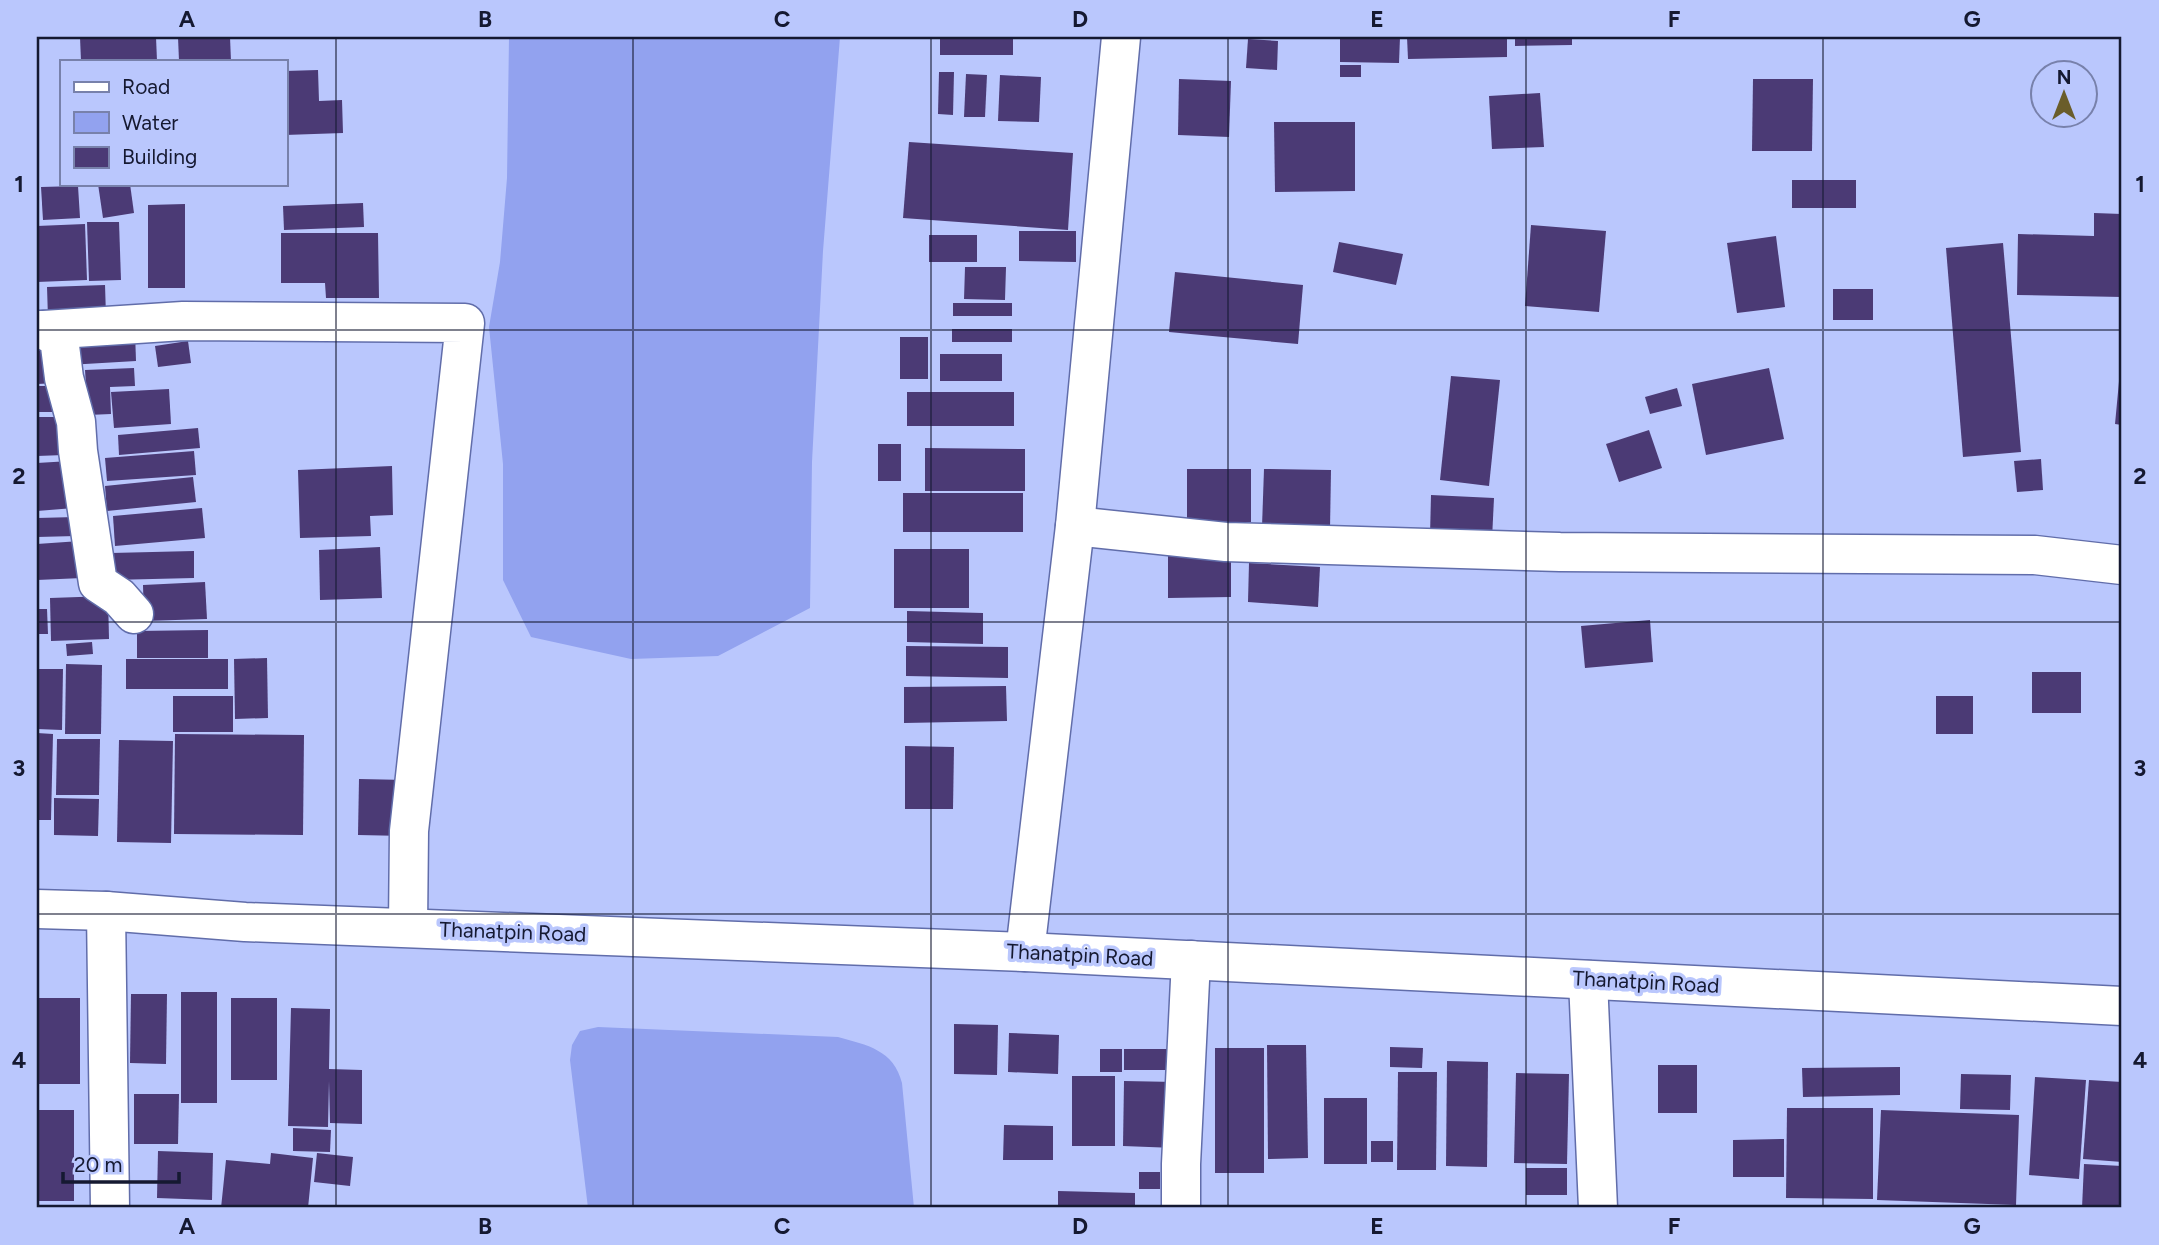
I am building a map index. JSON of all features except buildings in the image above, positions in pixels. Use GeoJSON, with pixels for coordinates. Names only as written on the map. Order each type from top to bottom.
{"type":"FeatureCollection","features":[{"type":"Feature","properties":{"kind":"street"},"geometry":{"type":"LineString","coordinates":[[1026,953],[1075,526],[1121,37]]}},
{"type":"Feature","properties":{"kind":"street"},"geometry":{"type":"LineString","coordinates":[[40,330],[183,321],[464,323],[409,831],[408,927]]}},
{"type":"Feature","properties":{"kind":"street"},"geometry":{"type":"LineString","coordinates":[[40,330],[60,338],[64,378],[76,422],[98,583],[119,597],[134,614]]}},
{"type":"Feature","properties":{"kind":"street"},"geometry":{"type":"LineString","coordinates":[[1075,526],[1226,542],[1560,552],[2035,555],[2122,565]]}},
{"type":"Feature","properties":{"kind":"street","name":"Thanatpin Road"},"geometry":{"type":"LineString","coordinates":[[37,909],[106,911],[245,922],[1191,960],[2122,1006]]}},
{"type":"Feature","properties":{"kind":"street"},"geometry":{"type":"LineString","coordinates":[[106,911],[110,1208]]}},
{"type":"Feature","properties":{"kind":"street"},"geometry":{"type":"LineString","coordinates":[[1181,1208],[1191,960]]}},
{"type":"Feature","properties":{"kind":"street"},"geometry":{"type":"LineString","coordinates":[[1588,979],[1598,1208]]}},
{"type":"Feature","properties":{"kind":"water"},"geometry":{"type":"Polygon","coordinates":[[[509,37],[840,37],[823,251],[812,462],[810,608],[718,656],[631,659],[531,637],[503,580],[503,464],[489,327],[500,262],[507,178],[509,37]]]}},
{"type":"Feature","properties":{"kind":"water"},"geometry":{"type":"Polygon","coordinates":[[[598,1027],[838,1037],[878,1051],[893,1063],[902,1083],[914,1208],[588,1208],[570,1060],[572,1045],[580,1031],[598,1027]]]}}]}
